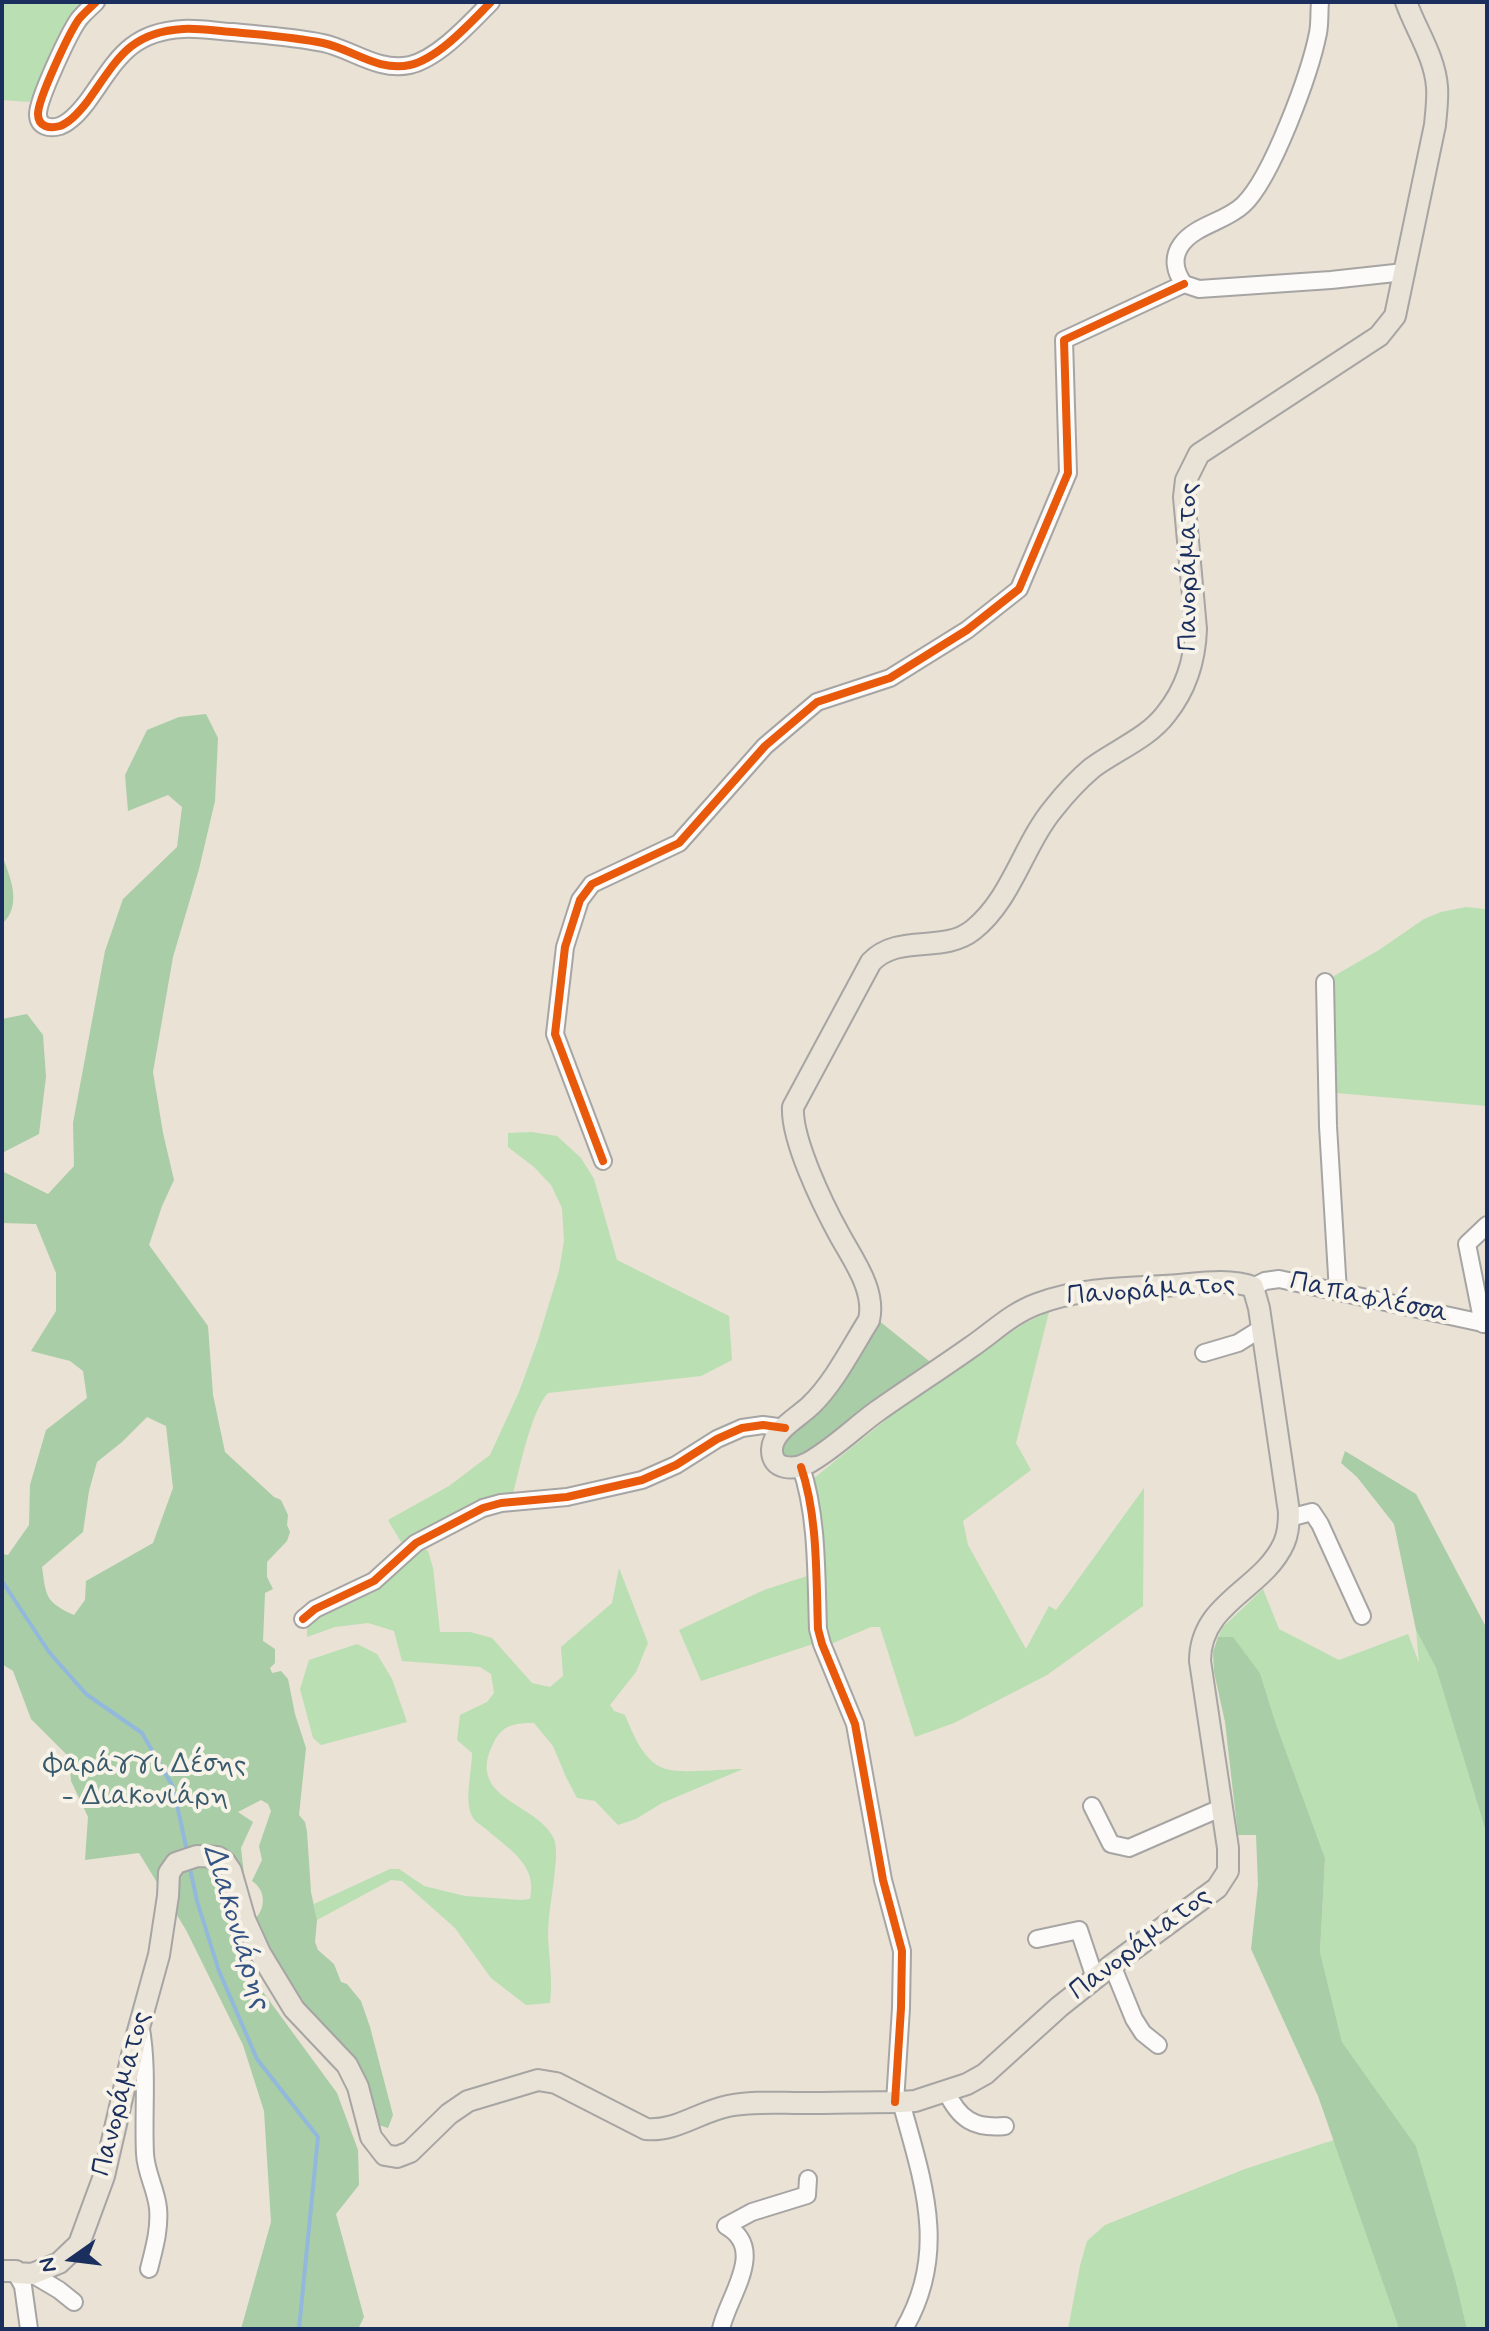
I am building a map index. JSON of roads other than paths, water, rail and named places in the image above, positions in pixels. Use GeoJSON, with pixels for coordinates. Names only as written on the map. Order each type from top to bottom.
{"type":"FeatureCollection","features":[{"type":"Feature","properties":{"kind":"main road"},"geometry":{"type":"LineString","coordinates":[[1404,272],[1435,125],[1437,86],[1428,52],[1406,2]]}},
{"type":"Feature","properties":{"kind":"main road","name":"Πανοράματος"},"geometry":{"type":"LineString","coordinates":[[785,1428],[821,1394],[869,1320],[872,1307],[863,1279],[832,1222],[792,1120],[793,1107],[850,1000],[877,956],[907,945],[949,942],[961,938],[988,917],[1052,810],[1091,769],[1152,729],[1166,715],[1185,683],[1195,647],[1196,612],[1184,497],[1192,466],[1199,454],[1210,446],[1379,336],[1395,316],[1404,272]]}},
{"type":"Feature","properties":{"kind":"main road","name":"Πανοράματος"},"geometry":{"type":"LineString","coordinates":[[17,2273],[59,2263],[79,2244],[104,2176],[159,1955],[169,1873],[176,1863],[190,1858],[218,1857],[225,1862],[260,1953],[294,2009],[347,2065],[358,2087],[371,2137],[379,2150],[397,2157],[410,2152],[453,2110],[468,2101],[538,2080],[556,2083],[646,2129],[659,2131],[729,2106],[898,2102],[946,2091],[977,2080],[1046,2017],[1222,1882],[1229,1863],[1200,1661],[1202,1639],[1217,1614],[1275,1558],[1284,1542],[1289,1518],[1262,1328],[1253,1287],[1235,1283],[1124,1288],[1036,1304],[1005,1320],[801,1467]]}},
{"type":"Feature","properties":{"kind":"main road"},"geometry":{"type":"LineString","coordinates":[[785,1428],[776,1438],[772,1455],[780,1466],[801,1467]]}},
{"type":"Feature","properties":{"kind":"street"},"geometry":{"type":"LineString","coordinates":[[96,2],[79,20],[64,44],[40,102],[38,114],[45,127],[64,125],[79,112],[123,53],[139,39],[161,31],[187,29],[294,39],[326,44],[393,67],[412,64],[431,55],[491,2]]}},
{"type":"Feature","properties":{"kind":"street"},"geometry":{"type":"LineString","coordinates":[[1320,2],[1318,30],[1305,79],[1281,140],[1250,198],[1236,211],[1191,235],[1181,244],[1175,264],[1179,278],[1194,288],[1218,288],[1404,272]]}},
{"type":"Feature","properties":{"kind":"street"},"geometry":{"type":"LineString","coordinates":[[603,1161],[555,1034],[565,947],[580,900],[592,884],[679,843],[765,746],[817,702],[890,678],[967,630],[1019,589],[1068,473],[1064,340],[1184,284]]}},
{"type":"Feature","properties":{"kind":"street"},"geometry":{"type":"LineString","coordinates":[[1325,982],[1328,1126],[1338,1292]]}},
{"type":"Feature","properties":{"kind":"street"},"geometry":{"type":"LineString","coordinates":[[1485,1324],[1467,1244],[1487,1225]]}},
{"type":"Feature","properties":{"kind":"street","name":"Παπαφλέσσα"},"geometry":{"type":"LineString","coordinates":[[1253,1287],[1279,1279],[1485,1324]]}},
{"type":"Feature","properties":{"kind":"street"},"geometry":{"type":"LineString","coordinates":[[1204,1353],[1238,1343],[1262,1328]]}},
{"type":"Feature","properties":{"kind":"street"},"geometry":{"type":"LineString","coordinates":[[303,1619],[315,1609],[374,1581],[416,1543],[483,1508],[510,1502],[567,1497],[642,1480],[742,1428],[763,1425],[785,1428]]}},
{"type":"Feature","properties":{"kind":"street"},"geometry":{"type":"LineString","coordinates":[[801,1467],[807,1485],[812,1524],[818,1629],[855,1724],[883,1880],[902,1951],[898,2102],[922,2180],[929,2241],[924,2287],[904,2329]]}},
{"type":"Feature","properties":{"kind":"street"},"geometry":{"type":"LineString","coordinates":[[1289,1518],[1312,1512],[1362,1616]]}},
{"type":"Feature","properties":{"kind":"street"},"geometry":{"type":"LineString","coordinates":[[1092,1806],[1111,1844],[1129,1848],[1223,1807]]}},
{"type":"Feature","properties":{"kind":"street"},"geometry":{"type":"LineString","coordinates":[[1037,1939],[1079,1930],[1095,1978]]}},
{"type":"Feature","properties":{"kind":"street"},"geometry":{"type":"LineString","coordinates":[[1112,1965],[1134,2019],[1143,2033],[1158,2045]]}},
{"type":"Feature","properties":{"kind":"street"},"geometry":{"type":"LineString","coordinates":[[140,2023],[146,2077],[145,2154],[158,2208],[157,2238],[149,2269]]}},
{"type":"Feature","properties":{"kind":"street"},"geometry":{"type":"LineString","coordinates":[[946,2091],[954,2108],[966,2120],[987,2128],[1005,2126]]}},
{"type":"Feature","properties":{"kind":"street"},"geometry":{"type":"LineString","coordinates":[[721,2329],[744,2266],[743,2242],[726,2226],[752,2212],[807,2195],[808,2179]]}},
{"type":"Feature","properties":{"kind":"street"},"geometry":{"type":"LineString","coordinates":[[17,2273],[59,2290],[74,2302]]}},
{"type":"Feature","properties":{"kind":"street"},"geometry":{"type":"LineString","coordinates":[[17,2273],[23,2286],[29,2329]]}},
{"type":"Feature","properties":{"kind":"waterway","name":"Διακονιάρης"},"geometry":{"type":"LineString","coordinates":[[2,1581],[49,1652],[86,1694],[142,1733],[173,1787],[187,1851]]}},
{"type":"Feature","properties":{"kind":"waterway","name":"Διακονιάρης"},"geometry":{"type":"LineString","coordinates":[[189,1864],[219,1971],[257,2059],[318,2137],[299,2329]]}},
{"type":"Feature","properties":{"kind":"park label","name":"Φαράγγι Δέσης - Διακονιάρη"},"geometry":{"type":"Point","coordinates":[145,1782]}}]}
